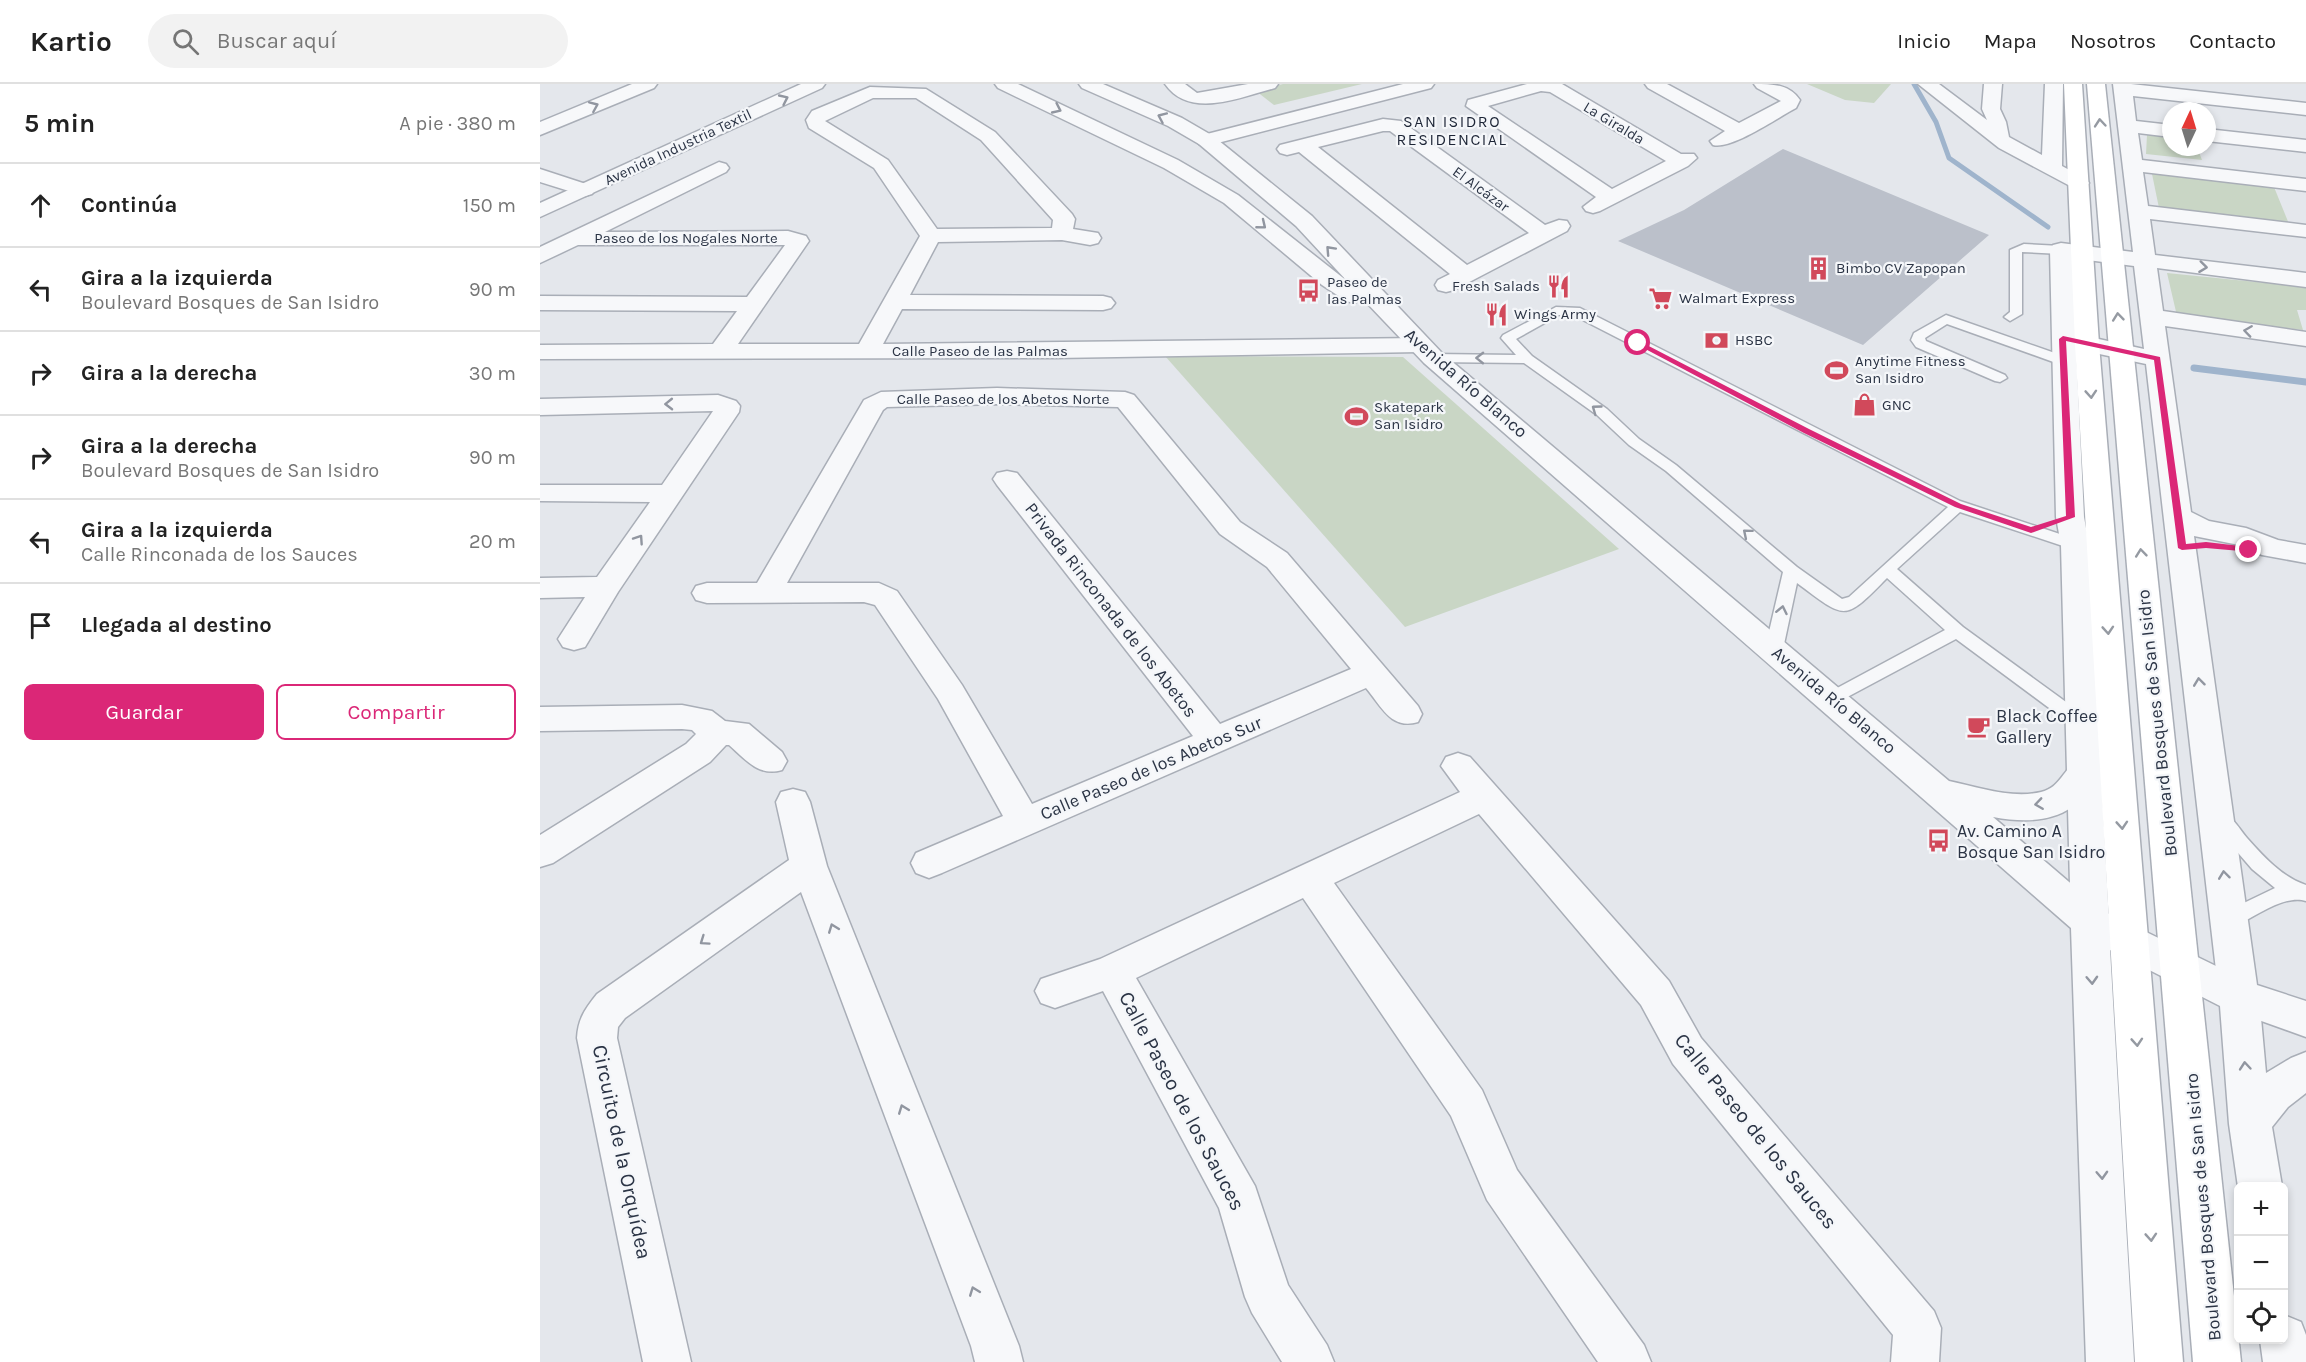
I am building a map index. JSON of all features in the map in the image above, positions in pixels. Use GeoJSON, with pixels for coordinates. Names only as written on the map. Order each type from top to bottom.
{"type":"FeatureCollection","features":[{"type":"Feature","properties":{"kind":"main road"},"geometry":{"type":"LineString","coordinates":[[2071,251],[2079,183],[2073,84]]}},
{"type":"Feature","properties":{"kind":"main road","name":"Boulevard Bosques de San Isidro"},"geometry":{"type":"LineString","coordinates":[[2114,86],[2112,256],[2217,1362]]}},
{"type":"Feature","properties":{"kind":"main road"},"geometry":{"type":"LineString","coordinates":[[2071,348],[2130,942],[2159,1362]]}},
{"type":"Feature","properties":{"kind":"street"},"geometry":{"type":"LineString","coordinates":[[540,129],[648,84]]}},
{"type":"Feature","properties":{"kind":"street","name":"Avenida Industria Textil"},"geometry":{"type":"LineString","coordinates":[[540,193],[779,84]]}},
{"type":"Feature","properties":{"kind":"street","name":"Avenida Industria Textil"},"geometry":{"type":"LineString","coordinates":[[540,211],[816,84]]}},
{"type":"Feature","properties":{"kind":"street","name":"Avenida Río Blanco"},"geometry":{"type":"LineString","coordinates":[[1004,84],[1171,164],[1231,199],[1330,280],[1398,324]]}},
{"type":"Feature","properties":{"kind":"street","name":"Avenida Río Blanco"},"geometry":{"type":"LineString","coordinates":[[1088,84],[1198,135],[1304,221],[1398,324],[1426,351],[2090,922],[2239,996],[2306,1019]]}},
{"type":"Feature","properties":{"kind":"street"},"geometry":{"type":"LineString","coordinates":[[1174,84],[1191,98],[1196,99],[1310,108],[1396,84]]}},
{"type":"Feature","properties":{"kind":"street"},"geometry":{"type":"LineString","coordinates":[[1198,135],[1255,105],[1269,84]]}},
{"type":"Feature","properties":{"kind":"street"},"geometry":{"type":"LineString","coordinates":[[1198,135],[1425,84]]}},
{"type":"Feature","properties":{"kind":"street"},"geometry":{"type":"LineString","coordinates":[[1477,84],[1502,91]]}},
{"type":"Feature","properties":{"kind":"street"},"geometry":{"type":"LineString","coordinates":[[1654,84],[1740,131]]}},
{"type":"Feature","properties":{"kind":"street"},"geometry":{"type":"LineString","coordinates":[[1720,141],[1789,104],[1791,100],[1788,97],[1763,84]]}},
{"type":"Feature","properties":{"kind":"street"},"geometry":{"type":"LineString","coordinates":[[1927,84],[2000,139],[2079,183]]}},
{"type":"Feature","properties":{"kind":"street"},"geometry":{"type":"LineString","coordinates":[[1993,84],[1991,109],[1997,122],[2000,139]]}},
{"type":"Feature","properties":{"kind":"street"},"geometry":{"type":"LineString","coordinates":[[2052,170],[2054,84]]}},
{"type":"Feature","properties":{"kind":"street","name":"La Giralda"},"geometry":{"type":"LineString","coordinates":[[1592,207],[1611,198],[1684,160],[1554,87],[1540,86],[1502,91],[1475,104],[1611,198]]}},
{"type":"Feature","properties":{"kind":"street"},"geometry":{"type":"LineString","coordinates":[[2259,1182],[2250,1124],[2239,996],[2133,165],[2127,126],[2114,86],[2306,109]]}},
{"type":"Feature","properties":{"kind":"street"},"geometry":{"type":"LineString","coordinates":[[931,236],[881,164],[816,124],[815,120],[819,115],[870,92],[920,93],[988,136],[1064,219],[1062,234]]}},
{"type":"Feature","properties":{"kind":"street"},"geometry":{"type":"LineString","coordinates":[[1310,108],[1345,135]]}},
{"type":"Feature","properties":{"kind":"street","name":"El Alcázar"},"geometry":{"type":"LineString","coordinates":[[1383,125],[1394,125],[1552,230],[1455,280],[1295,147],[1345,135],[1383,125]]}},
{"type":"Feature","properties":{"kind":"street"},"geometry":{"type":"LineString","coordinates":[[2127,126],[2162,130]]}},
{"type":"Feature","properties":{"kind":"street"},"geometry":{"type":"LineString","coordinates":[[2216,136],[2306,146]]}},
{"type":"Feature","properties":{"kind":"street"},"geometry":{"type":"LineString","coordinates":[[2133,165],[2306,185]]}},
{"type":"Feature","properties":{"kind":"street"},"geometry":{"type":"LineString","coordinates":[[540,256],[719,168]]}},
{"type":"Feature","properties":{"kind":"street"},"geometry":{"type":"LineString","coordinates":[[540,175],[585,190]]}},
{"type":"Feature","properties":{"kind":"street"},"geometry":{"type":"LineString","coordinates":[[1231,199],[1264,189]]}},
{"type":"Feature","properties":{"kind":"street"},"geometry":{"type":"LineString","coordinates":[[2139,211],[2306,231]]}},
{"type":"Feature","properties":{"kind":"street"},"geometry":{"type":"LineString","coordinates":[[931,236],[1062,234],[1090,238]]}},
{"type":"Feature","properties":{"kind":"street"},"geometry":{"type":"LineString","coordinates":[[867,351],[931,236]]}},
{"type":"Feature","properties":{"kind":"street","name":"Paseo de los Nogales Norte"},"geometry":{"type":"LineString","coordinates":[[574,239],[788,238],[798,241],[753,304]]}},
{"type":"Feature","properties":{"kind":"street"},"geometry":{"type":"LineString","coordinates":[[2110,1362],[2073,531],[2071,251],[2306,280]]}},
{"type":"Feature","properties":{"kind":"street"},"geometry":{"type":"LineString","coordinates":[[896,302],[909,326],[1103,303]]}},
{"type":"Feature","properties":{"kind":"street"},"geometry":{"type":"LineString","coordinates":[[540,303],[753,304]]}},
{"type":"Feature","properties":{"kind":"street"},"geometry":{"type":"LineString","coordinates":[[721,351],[753,304]]}},
{"type":"Feature","properties":{"kind":"street"},"geometry":{"type":"LineString","coordinates":[[2152,317],[2306,339]]}},
{"type":"Feature","properties":{"kind":"street","name":"Calle Paseo de las Palmas"},"geometry":{"type":"LineString","coordinates":[[540,352],[867,351],[909,326],[1019,351],[1426,351]]}},
{"type":"Feature","properties":{"kind":"street"},"geometry":{"type":"LineString","coordinates":[[2071,348],[2121,351],[2157,359]]}},
{"type":"Feature","properties":{"kind":"street"},"geometry":{"type":"LineString","coordinates":[[996,396],[1019,351]]}},
{"type":"Feature","properties":{"kind":"street"},"geometry":{"type":"LineString","coordinates":[[1039,396],[1055,351]]}},
{"type":"Feature","properties":{"kind":"street","name":"Calle Paseo de los Abetos Norte"},"geometry":{"type":"LineString","coordinates":[[766,593],[873,405],[881,400],[996,396],[1125,400],[1230,528],[1277,560],[1372,673]]}},
{"type":"Feature","properties":{"kind":"street"},"geometry":{"type":"LineString","coordinates":[[540,407],[718,403],[727,406],[726,412],[606,587],[574,639]]}},
{"type":"Feature","properties":{"kind":"street","name":"Privada Rinconada de los Abetos"},"geometry":{"type":"LineString","coordinates":[[1008,479],[1215,741]]}},
{"type":"Feature","properties":{"kind":"street"},"geometry":{"type":"LineString","coordinates":[[540,493],[670,494]]}},
{"type":"Feature","properties":{"kind":"street"},"geometry":{"type":"LineString","coordinates":[[2178,517],[2201,530],[2246,537],[2272,548],[2306,554]]}},
{"type":"Feature","properties":{"kind":"street"},"geometry":{"type":"LineString","coordinates":[[2182,548],[2206,545],[2249,550],[2272,548]]}},
{"type":"Feature","properties":{"kind":"street"},"geometry":{"type":"LineString","coordinates":[[540,588],[606,587]]}},
{"type":"Feature","properties":{"kind":"street"},"geometry":{"type":"LineString","coordinates":[[707,593],[864,592],[879,593],[886,598],[951,693],[1024,822]]}},
{"type":"Feature","properties":{"kind":"street"},"geometry":{"type":"LineString","coordinates":[[1372,673],[1406,714]]}},
{"type":"Feature","properties":{"kind":"street","name":"Calle Paseo de los Abetos Sur"},"geometry":{"type":"LineString","coordinates":[[929,863],[1372,673]]}},
{"type":"Feature","properties":{"kind":"street"},"geometry":{"type":"LineString","coordinates":[[540,719],[682,717],[700,719],[718,733],[737,733],[770,761]]}},
{"type":"Feature","properties":{"kind":"street"},"geometry":{"type":"LineString","coordinates":[[540,854],[698,753],[718,733]]}},
{"type":"Feature","properties":{"kind":"street","name":"Calle Paseo de los Sauces"},"geometry":{"type":"LineString","coordinates":[[1458,766],[1655,993],[1687,1051],[1917,1328],[1916,1362]]}},
{"type":"Feature","properties":{"kind":"street"},"geometry":{"type":"LineString","coordinates":[[1941,792],[1995,804],[2043,805],[2060,799],[2072,790],[2085,772]]}},
{"type":"Feature","properties":{"kind":"street","name":"Calle Paseo de los Sauces"},"geometry":{"type":"LineString","coordinates":[[1055,991],[1112,971],[1484,796]]}},
{"type":"Feature","properties":{"kind":"street"},"geometry":{"type":"LineString","coordinates":[[793,802],[809,866],[995,1346],[999,1362]]}},
{"type":"Feature","properties":{"kind":"street","name":"Circuito de la Orquídea"},"geometry":{"type":"LineString","coordinates":[[667,1362],[597,1038],[598,1022],[611,1006],[809,866]]}},
{"type":"Feature","properties":{"kind":"street"},"geometry":{"type":"LineString","coordinates":[[1310,878],[1467,1104],[1502,1185],[1627,1362]]}},
{"type":"Feature","properties":{"kind":"street","name":"Calle Paseo de los Sauces"},"geometry":{"type":"LineString","coordinates":[[1112,971],[1239,1201],[1268,1297],[1310,1362]]}},
{"type":"Feature","properties":{"kind":"street"},"geometry":{"type":"LineString","coordinates":[[2250,1124],[2257,1109],[2277,1089],[2306,1071]]}},
{"type":"Feature","properties":{"kind":"street"},"geometry":{"type":"LineString","coordinates":[[2284,1344],[2287,1362]]}},
{"type":"Feature","properties":{"kind":"lane"},"geometry":{"type":"LineString","coordinates":[[2010,317],[2016,314],[2016,250],[2024,248],[2071,251]]}},
{"type":"Feature","properties":{"kind":"lane"},"geometry":{"type":"LineString","coordinates":[[1958,506],[1887,569],[1856,602],[1848,606],[1837,604],[1791,571],[1671,468],[1634,442],[1602,412],[1527,359],[1509,342],[1508,338],[1556,311],[1575,311],[1806,431],[1958,506],[2031,530],[2052,534],[2073,531]]}},
{"type":"Feature","properties":{"kind":"lane"},"geometry":{"type":"LineString","coordinates":[[2000,378],[1922,344],[1918,340],[1919,336],[1941,320],[1952,320],[2071,348]]}},
{"type":"Feature","properties":{"kind":"lane"},"geometry":{"type":"LineString","coordinates":[[1426,351],[1527,359]]}},
{"type":"Feature","properties":{"kind":"lane"},"geometry":{"type":"LineString","coordinates":[[2031,530],[2073,531]]}},
{"type":"Feature","properties":{"kind":"lane"},"geometry":{"type":"LineString","coordinates":[[1887,569],[1957,631],[2082,723]]}},
{"type":"Feature","properties":{"kind":"lane"},"geometry":{"type":"LineString","coordinates":[[1774,649],[1791,571]]}},
{"type":"Feature","properties":{"kind":"lane"},"geometry":{"type":"LineString","coordinates":[[1832,698],[1957,631]]}},
{"type":"Feature","properties":{"kind":"lane"},"geometry":{"type":"LineString","coordinates":[[2216,814],[2259,864],[2302,892]]}},
{"type":"Feature","properties":{"kind":"lane"},"geometry":{"type":"LineString","coordinates":[[2229,919],[2285,893],[2302,892]]}},
{"type":"Feature","properties":{"kind":"green space"},"geometry":{"type":"Polygon","coordinates":[[[1283,84],[1362,84],[1274,105],[1256,91],[1283,84]]]}},
{"type":"Feature","properties":{"kind":"green space"},"geometry":{"type":"Polygon","coordinates":[[[1807,84],[1891,84],[1874,103],[1845,100],[1807,84]]]}},
{"type":"Feature","properties":{"kind":"green space"},"geometry":{"type":"Polygon","coordinates":[[[2147,135],[2162,136],[2162,156],[2146,154],[2147,135]]]}},
{"type":"Feature","properties":{"kind":"green space"},"geometry":{"type":"Polygon","coordinates":[[[2165,156],[2200,156],[2202,160],[2165,156]]]}},
{"type":"Feature","properties":{"kind":"green space"},"geometry":{"type":"Polygon","coordinates":[[[2152,174],[2274,187],[2289,224],[2159,208],[2152,174]]]}},
{"type":"Feature","properties":{"kind":"green space"},"geometry":{"type":"Polygon","coordinates":[[[2167,273],[2306,287],[2306,310],[2297,310],[2303,330],[2177,316],[2167,273]]]}},
{"type":"Feature","properties":{"kind":"green space"},"geometry":{"type":"Polygon","coordinates":[[[1165,356],[1403,357],[1619,549],[1405,627],[1165,356]]]}},
{"type":"Feature","properties":{"kind":"building","name":"Bimbo CV Zapopan"},"geometry":{"type":"Polygon","coordinates":[[[1783,149],[1989,235],[1863,345],[1618,241],[1684,210],[1783,149]]]}},
{"type":"Feature","properties":{"kind":"waterway"},"geometry":{"type":"LineString","coordinates":[[1914,84],[1936,122],[1949,158],[2048,227]]}},
{"type":"Feature","properties":{"kind":"waterway"},"geometry":{"type":"LineString","coordinates":[[2194,368],[2306,382]]}},
{"type":"Feature","properties":{"kind":"place","name":"Bimbo CV Zapopan"},"geometry":{"type":"Point","coordinates":[1818,268]}},
{"type":"Feature","properties":{"kind":"place","name":"Fresh Salads"},"geometry":{"type":"Point","coordinates":[1558,286]}},
{"type":"Feature","properties":{"kind":"place","name":"Paseo de las Palmas"},"geometry":{"type":"Point","coordinates":[1309,291]}},
{"type":"Feature","properties":{"kind":"place","name":"Walmart Express"},"geometry":{"type":"Point","coordinates":[1661,298]}},
{"type":"Feature","properties":{"kind":"place","name":"Wings Army"},"geometry":{"type":"Point","coordinates":[1496,314]}},
{"type":"Feature","properties":{"kind":"place","name":"HSBC"},"geometry":{"type":"Point","coordinates":[1717,340]}},
{"type":"Feature","properties":{"kind":"place","name":"Anytime Fitness San Isidro"},"geometry":{"type":"Point","coordinates":[1837,370]}},
{"type":"Feature","properties":{"kind":"place","name":"GNC"},"geometry":{"type":"Point","coordinates":[1864,405]}},
{"type":"Feature","properties":{"kind":"place","name":"Skatepark San Isidro"},"geometry":{"type":"Point","coordinates":[1356,416]}},
{"type":"Feature","properties":{"kind":"place","name":"Black Coffee Gallery"},"geometry":{"type":"Point","coordinates":[1978,726]}},
{"type":"Feature","properties":{"kind":"place","name":"Av. Camino A Bosque San Isidro"},"geometry":{"type":"Point","coordinates":[1939,841]}},
{"type":"Feature","properties":{"kind":"district","name":"SAN ISIDRO RESIDENCIAL"},"geometry":{"type":"Point","coordinates":[1452,130]}},
{"type":"Feature","properties":{"kind":"route"},"geometry":{"type":"LineString","coordinates":[[1638,343],[1806,431],[1958,506],[2031,530],[2070,517],[2063,339],[2157,359],[2182,548],[2206,545],[2249,550]]}}]}
